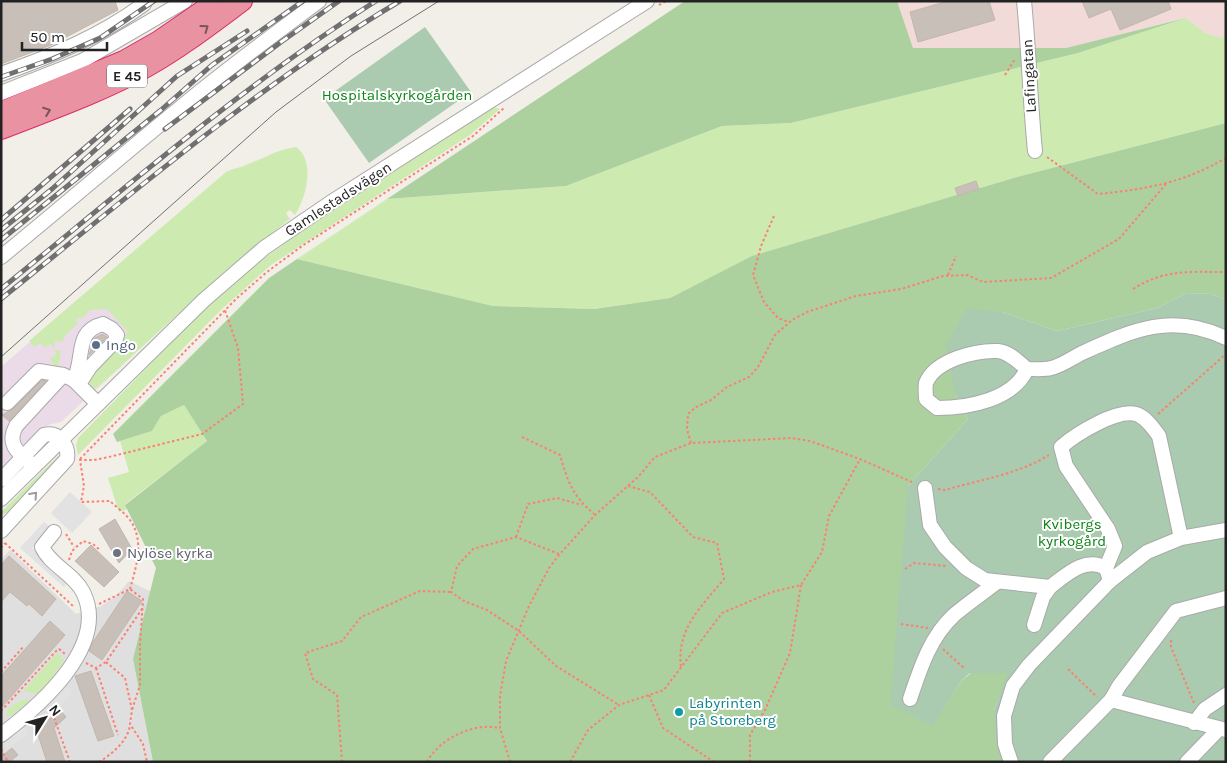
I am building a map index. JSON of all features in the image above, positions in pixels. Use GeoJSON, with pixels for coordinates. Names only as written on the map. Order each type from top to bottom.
{"type":"FeatureCollection","features":[{"type":"Feature","properties":{"kind":"highway","name":"E 45"},"geometry":{"type":"LineString","coordinates":[[1,112],[124,61],[159,41],[217,1]]}},
{"type":"Feature","properties":{"kind":"highway","name":"E 45"},"geometry":{"type":"LineString","coordinates":[[1,129],[110,85],[146,66],[181,45],[242,1]]}},
{"type":"Feature","properties":{"kind":"street"},"geometry":{"type":"LineString","coordinates":[[1,93],[82,61],[153,22],[185,1]]}},
{"type":"Feature","properties":{"kind":"street"},"geometry":{"type":"LineString","coordinates":[[1,257],[109,169],[179,108],[319,1]]}},
{"type":"Feature","properties":{"kind":"street","name":"Lafingatan"},"geometry":{"type":"LineString","coordinates":[[1024,1],[1029,45],[1029,86],[1035,151]]}},
{"type":"Feature","properties":{"kind":"street"},"geometry":{"type":"LineString","coordinates":[[1,74],[86,40],[125,18],[143,2],[153,22]]}},
{"type":"Feature","properties":{"kind":"street","name":"Gamlestadsvägen"},"geometry":{"type":"LineString","coordinates":[[1,499],[204,300],[264,248],[323,208],[652,4]]}},
{"type":"Feature","properties":{"kind":"street"},"geometry":{"type":"LineString","coordinates":[[1027,369],[1022,381],[982,402],[937,408],[926,399],[926,384],[937,370],[953,359],[970,353],[999,351],[1017,360],[1027,369],[1051,368],[1136,330],[1171,323],[1206,328],[1226,338]]}},
{"type":"Feature","properties":{"kind":"street"},"geometry":{"type":"LineString","coordinates":[[7,403],[39,371],[72,380],[98,404]]}},
{"type":"Feature","properties":{"kind":"street"},"geometry":{"type":"LineString","coordinates":[[34,466],[14,447],[12,434],[16,426],[72,380]]}},
{"type":"Feature","properties":{"kind":"street"},"geometry":{"type":"LineString","coordinates":[[1108,575],[1116,546],[1108,529],[1066,466],[1061,447],[1076,434],[1116,416],[1136,414],[1150,423],[1159,436],[1181,538]]}},
{"type":"Feature","properties":{"kind":"street"},"geometry":{"type":"LineString","coordinates":[[1,480],[44,435],[55,435],[67,448],[67,459],[7,519],[3,537]]}},
{"type":"Feature","properties":{"kind":"street"},"geometry":{"type":"LineString","coordinates":[[925,488],[930,525],[945,547],[962,564],[985,580],[1050,587]]}},
{"type":"Feature","properties":{"kind":"street"},"geometry":{"type":"LineString","coordinates":[[1011,762],[1005,744],[1004,716],[1012,686],[1108,575],[1147,552],[1181,538],[1226,530]]}},
{"type":"Feature","properties":{"kind":"street"},"geometry":{"type":"LineString","coordinates":[[1,735],[47,697],[72,665],[79,651],[88,622],[88,608],[82,590],[43,550],[43,544],[59,532]]}},
{"type":"Feature","properties":{"kind":"street"},"geometry":{"type":"LineString","coordinates":[[1034,625],[1043,597],[1050,587],[1071,571],[1088,564],[1099,564],[1108,575]]}},
{"type":"Feature","properties":{"kind":"street"},"geometry":{"type":"LineString","coordinates":[[910,699],[921,666],[936,637],[953,616],[997,582]]}},
{"type":"Feature","properties":{"kind":"street"},"geometry":{"type":"LineString","coordinates":[[1050,762],[1119,686],[1176,611],[1226,598]]}},
{"type":"Feature","properties":{"kind":"street"},"geometry":{"type":"LineString","coordinates":[[1194,723],[1205,709],[1226,695]]}},
{"type":"Feature","properties":{"kind":"street"},"geometry":{"type":"LineString","coordinates":[[1106,700],[1222,730]]}},
{"type":"Feature","properties":{"kind":"street"},"geometry":{"type":"LineString","coordinates":[[1187,762],[1222,730]]}},
{"type":"Feature","properties":{"kind":"path"},"geometry":{"type":"LineString","coordinates":[[652,4],[666,1]]}},
{"type":"Feature","properties":{"kind":"path"},"geometry":{"type":"LineString","coordinates":[[75,465],[225,310],[267,272],[302,246],[465,141],[506,106]]}},
{"type":"Feature","properties":{"kind":"path"},"geometry":{"type":"LineString","coordinates":[[1035,151],[1054,161],[1098,194],[1166,184],[1189,177],[1226,158]]}},
{"type":"Feature","properties":{"kind":"path"},"geometry":{"type":"LineString","coordinates":[[691,443],[687,429],[688,414],[696,407],[711,400],[727,387],[749,377],[758,367],[775,335],[790,322],[807,312],[856,296],[901,289],[948,276],[966,274],[982,282],[1051,278],[1061,274],[1082,259],[1106,248],[1119,239],[1166,184]]}},
{"type":"Feature","properties":{"kind":"path"},"geometry":{"type":"LineString","coordinates":[[774,216],[761,246],[753,275],[764,302],[778,318],[790,322]]}},
{"type":"Feature","properties":{"kind":"path"},"geometry":{"type":"LineString","coordinates":[[948,276],[956,256]]}},
{"type":"Feature","properties":{"kind":"path"},"geometry":{"type":"LineString","coordinates":[[1133,289],[1157,276],[1180,271],[1226,272]]}},
{"type":"Feature","properties":{"kind":"path"},"geometry":{"type":"LineString","coordinates":[[80,460],[94,460],[114,456],[202,434],[243,404],[238,348],[225,310]]}},
{"type":"Feature","properties":{"kind":"path"},"geometry":{"type":"LineString","coordinates":[[1150,423],[1226,354]]}},
{"type":"Feature","properties":{"kind":"path"},"geometry":{"type":"LineString","coordinates":[[522,436],[560,455],[569,485],[583,505],[595,515]]}},
{"type":"Feature","properties":{"kind":"path"},"geometry":{"type":"LineString","coordinates":[[510,762],[500,728],[500,696],[506,661],[519,631],[549,568],[559,554],[595,515],[628,486],[654,457],[691,443],[791,438],[810,441],[860,458],[925,488],[945,490],[1036,463],[1061,447]]}},
{"type":"Feature","properties":{"kind":"path"},"geometry":{"type":"LineString","coordinates":[[750,762],[750,735],[765,710],[790,653],[801,585],[822,552],[828,516],[860,458]]}},
{"type":"Feature","properties":{"kind":"path"},"geometry":{"type":"LineString","coordinates":[[80,460],[84,486],[81,502],[110,502],[130,520],[138,537],[138,560],[130,589],[96,605]]}},
{"type":"Feature","properties":{"kind":"path"},"geometry":{"type":"LineString","coordinates":[[628,486],[650,492],[693,537],[717,543],[724,579],[688,623],[679,654],[681,669]]}},
{"type":"Feature","properties":{"kind":"path"},"geometry":{"type":"LineString","coordinates":[[516,537],[528,504],[557,498],[583,505]]}},
{"type":"Feature","properties":{"kind":"path"},"geometry":{"type":"LineString","coordinates":[[59,532],[74,548]]}},
{"type":"Feature","properties":{"kind":"path"},"geometry":{"type":"LineString","coordinates":[[3,537],[78,611]]}},
{"type":"Feature","properties":{"kind":"path"},"geometry":{"type":"LineString","coordinates":[[451,592],[457,566],[473,549],[516,537],[559,554]]}},
{"type":"Feature","properties":{"kind":"path"},"geometry":{"type":"LineString","coordinates":[[69,563],[74,548],[86,540],[100,550]]}},
{"type":"Feature","properties":{"kind":"path"},"geometry":{"type":"LineString","coordinates":[[905,569],[914,564],[953,567],[962,564]]}},
{"type":"Feature","properties":{"kind":"path"},"geometry":{"type":"LineString","coordinates":[[570,762],[588,730],[619,705],[664,690],[722,613],[772,592],[801,585]]}},
{"type":"Feature","properties":{"kind":"path"},"geometry":{"type":"LineString","coordinates":[[99,762],[120,744],[129,733],[132,710],[140,685],[140,646],[144,605],[143,599],[130,589]]}},
{"type":"Feature","properties":{"kind":"path"},"geometry":{"type":"LineString","coordinates":[[342,762],[337,695],[313,679],[305,652],[342,641],[361,617],[420,591],[451,592],[464,601],[487,610],[519,631],[556,666],[619,705]]}},
{"type":"Feature","properties":{"kind":"path"},"geometry":{"type":"LineString","coordinates":[[96,668],[106,662],[144,605]]}},
{"type":"Feature","properties":{"kind":"path"},"geometry":{"type":"LineString","coordinates":[[1168,620],[1171,647],[1194,704]]}},
{"type":"Feature","properties":{"kind":"path"},"geometry":{"type":"LineString","coordinates":[[901,624],[913,625],[936,637],[964,669]]}},
{"type":"Feature","properties":{"kind":"path"},"geometry":{"type":"LineString","coordinates":[[1,672],[23,647]]}},
{"type":"Feature","properties":{"kind":"path"},"geometry":{"type":"LineString","coordinates":[[1,711],[56,650],[59,649],[67,656],[71,649]]}},
{"type":"Feature","properties":{"kind":"path"},"geometry":{"type":"LineString","coordinates":[[80,660],[96,668],[118,735]]}},
{"type":"Feature","properties":{"kind":"path"},"geometry":{"type":"LineString","coordinates":[[106,662],[125,678],[132,710]]}},
{"type":"Feature","properties":{"kind":"path"},"geometry":{"type":"LineString","coordinates":[[1068,668],[1106,700]]}},
{"type":"Feature","properties":{"kind":"path"},"geometry":{"type":"LineString","coordinates":[[650,695],[663,728],[714,762]]}},
{"type":"Feature","properties":{"kind":"path"},"geometry":{"type":"LineString","coordinates":[[46,706],[52,715],[70,762]]}},
{"type":"Feature","properties":{"kind":"path"},"geometry":{"type":"LineString","coordinates":[[130,724],[143,744],[147,762]]}},
{"type":"Feature","properties":{"kind":"path"},"geometry":{"type":"LineString","coordinates":[[427,762],[433,752],[464,731],[490,726],[500,728]]}},
{"type":"Feature","properties":{"kind":"path"},"geometry":{"type":"LineString","coordinates":[[1,749],[8,762]]}},
{"type":"Feature","properties":{"kind":"shaded area"},"geometry":{"type":"Polygon","coordinates":[[[897,1],[1226,1],[1226,34],[1221,39],[1205,33],[1186,18],[1066,48],[913,48],[897,1]]]}},
{"type":"Feature","properties":{"kind":"shaded area"},"geometry":{"type":"Polygon","coordinates":[[[95,285],[146,343],[61,422],[48,425],[1,473],[1,367],[95,285]]]}},
{"type":"Feature","properties":{"kind":"shaded area"},"geometry":{"type":"Polygon","coordinates":[[[70,492],[92,512],[72,533],[51,513],[70,492]]]}},
{"type":"Feature","properties":{"kind":"shaded area"},"geometry":{"type":"Polygon","coordinates":[[[44,522],[51,527],[32,548],[69,581],[64,587],[20,548],[44,522]]]}},
{"type":"Feature","properties":{"kind":"shaded area"},"geometry":{"type":"Polygon","coordinates":[[[10,550],[76,614],[101,606],[116,596],[129,581],[152,592],[133,659],[153,762],[1,762],[1,560],[10,550]]]}},
{"type":"Feature","properties":{"kind":"shaded area"},"geometry":{"type":"Polygon","coordinates":[[[66,685],[73,691],[56,712],[49,706],[66,685]]]}},
{"type":"Feature","properties":{"kind":"shaded area"},"geometry":{"type":"Polygon","coordinates":[[[24,726],[29,733],[7,750],[2,743],[24,726]]]}},
{"type":"Feature","properties":{"kind":"green space"},"geometry":{"type":"Polygon","coordinates":[[[685,1],[897,1],[913,48],[1066,48],[1186,18],[1078,53],[791,123],[722,126],[566,186],[387,199],[685,1]]]}},
{"type":"Feature","properties":{"kind":"green space"},"geometry":{"type":"Polygon","coordinates":[[[1186,18],[1205,33],[1221,38],[1226,34],[1226,123],[1017,177],[753,256],[670,298],[593,309],[493,306],[297,259],[387,199],[566,186],[722,126],[791,123],[1078,53],[1186,18]]]}},
{"type":"Feature","properties":{"kind":"green space"},"geometry":{"type":"Polygon","coordinates":[[[128,19],[131,24],[100,41],[1,83],[1,74],[128,19]]]}},
{"type":"Feature","properties":{"kind":"green space","name":"Hospitalskyrkogården"},"geometry":{"type":"Polygon","coordinates":[[[425,27],[471,92],[369,163],[324,99],[425,27]]]}},
{"type":"Feature","properties":{"kind":"green space"},"geometry":{"type":"Polygon","coordinates":[[[494,107],[500,109],[470,135],[271,265],[221,310],[78,455],[76,445],[78,438],[233,283],[300,232],[494,107]]]}},
{"type":"Feature","properties":{"kind":"green space"},"geometry":{"type":"Polygon","coordinates":[[[1226,123],[1226,300],[1212,294],[1187,293],[1157,308],[1057,331],[1002,312],[955,394],[968,419],[908,486],[933,725],[961,681],[971,673],[1009,673],[994,710],[1007,762],[153,762],[133,659],[156,568],[125,505],[207,441],[184,405],[161,416],[152,431],[117,442],[113,434],[269,278],[297,259],[493,306],[594,309],[670,298],[752,256],[1017,177],[1226,123]]]}},
{"type":"Feature","properties":{"kind":"green space"},"geometry":{"type":"Polygon","coordinates":[[[296,147],[302,153],[306,161],[307,180],[303,199],[295,215],[290,210],[286,213],[291,218],[224,272],[97,388],[91,387],[88,380],[99,363],[128,332],[107,309],[90,310],[82,319],[80,317],[76,320],[78,323],[64,337],[63,342],[55,341],[54,349],[50,344],[45,348],[41,343],[34,347],[29,341],[226,172],[289,148],[296,147]]]}},
{"type":"Feature","properties":{"kind":"green space","name":"Kvibergs kyrkogård"},"geometry":{"type":"Polygon","coordinates":[[[1187,293],[1212,294],[1226,300],[1226,762],[1007,762],[996,739],[994,710],[1008,673],[970,673],[961,681],[933,726],[890,705],[908,486],[968,419],[955,394],[946,345],[967,308],[1002,312],[1057,331],[1157,308],[1187,293]]]}},
{"type":"Feature","properties":{"kind":"green space"},"geometry":{"type":"Polygon","coordinates":[[[54,349],[61,351],[58,370],[50,359],[56,354],[54,349]]]}},
{"type":"Feature","properties":{"kind":"green space"},"geometry":{"type":"Polygon","coordinates":[[[184,405],[207,441],[125,504],[127,509],[119,512],[108,478],[129,472],[120,441],[152,431],[161,416],[184,405]]]}},
{"type":"Feature","properties":{"kind":"green space"},"geometry":{"type":"Polygon","coordinates":[[[60,456],[13,510],[1,515],[1,512],[60,456]]]}},
{"type":"Feature","properties":{"kind":"green space"},"geometry":{"type":"Polygon","coordinates":[[[57,653],[64,660],[49,682],[37,694],[23,691],[57,653]]]}},
{"type":"Feature","properties":{"kind":"green space"},"geometry":{"type":"Polygon","coordinates":[[[28,699],[29,702],[11,716],[6,716],[8,709],[22,700],[28,699]]]}},
{"type":"Feature","properties":{"kind":"building"},"geometry":{"type":"Polygon","coordinates":[[[1,1],[115,1],[118,10],[51,45],[1,64],[1,1]]]}},
{"type":"Feature","properties":{"kind":"building"},"geometry":{"type":"Polygon","coordinates":[[[948,1],[989,1],[995,20],[918,42],[910,12],[948,1]]]}},
{"type":"Feature","properties":{"kind":"building"},"geometry":{"type":"Polygon","coordinates":[[[1082,1],[1168,1],[1171,9],[1120,30],[1111,9],[1089,18],[1082,1]]]}},
{"type":"Feature","properties":{"kind":"building"},"geometry":{"type":"Polygon","coordinates":[[[976,181],[979,189],[958,196],[955,188],[976,181]]]}},
{"type":"Feature","properties":{"kind":"building"},"geometry":{"type":"Polygon","coordinates":[[[102,334],[107,337],[89,355],[95,338],[102,334]]]}},
{"type":"Feature","properties":{"kind":"building"},"geometry":{"type":"Polygon","coordinates":[[[42,380],[46,381],[9,421],[2,415],[13,409],[42,380]]]}},
{"type":"Feature","properties":{"kind":"building"},"geometry":{"type":"Polygon","coordinates":[[[115,519],[132,549],[119,563],[99,529],[115,519]]]}},
{"type":"Feature","properties":{"kind":"building"},"geometry":{"type":"Polygon","coordinates":[[[91,545],[119,572],[104,587],[75,561],[91,545]]]}},
{"type":"Feature","properties":{"kind":"building"},"geometry":{"type":"Polygon","coordinates":[[[9,556],[56,599],[42,616],[29,604],[27,606],[10,592],[1,602],[1,565],[9,556]]]}},
{"type":"Feature","properties":{"kind":"building"},"geometry":{"type":"Polygon","coordinates":[[[127,591],[142,601],[102,660],[89,651],[127,591]]]}},
{"type":"Feature","properties":{"kind":"building"},"geometry":{"type":"Polygon","coordinates":[[[50,621],[65,635],[1,708],[1,676],[50,621]]]}},
{"type":"Feature","properties":{"kind":"building"},"geometry":{"type":"Polygon","coordinates":[[[91,671],[114,736],[98,741],[75,676],[91,671]]]}},
{"type":"Feature","properties":{"kind":"building"},"geometry":{"type":"Polygon","coordinates":[[[60,710],[66,717],[54,728],[65,762],[47,762],[34,723],[51,718],[60,710]]]}},
{"type":"Feature","properties":{"kind":"building"},"geometry":{"type":"Polygon","coordinates":[[[12,748],[18,755],[9,762],[1,762],[1,757],[12,748]]]}},
{"type":"Feature","properties":{"kind":"tram line"},"geometry":{"type":"LineString","coordinates":[[1,357],[276,112],[351,56],[439,1]]}},
{"type":"Feature","properties":{"kind":"railway"},"geometry":{"type":"LineString","coordinates":[[1,77],[52,59],[100,38],[154,1]]}},
{"type":"Feature","properties":{"kind":"railway"},"geometry":{"type":"LineString","coordinates":[[1,240],[161,110],[212,65],[303,1]]}},
{"type":"Feature","properties":{"kind":"railway"},"geometry":{"type":"LineString","coordinates":[[165,129],[339,1]]}},
{"type":"Feature","properties":{"kind":"railway"},"geometry":{"type":"LineString","coordinates":[[1,289],[184,139],[278,68],[376,1]]}},
{"type":"Feature","properties":{"kind":"railway"},"geometry":{"type":"LineString","coordinates":[[1,299],[146,181],[245,105],[347,34],[400,1]]}},
{"type":"Feature","properties":{"kind":"railway"},"geometry":{"type":"LineString","coordinates":[[1,230],[52,189],[177,76],[247,31]]}},
{"type":"Feature","properties":{"kind":"railway"},"geometry":{"type":"LineString","coordinates":[[1,220],[130,109]]}},
{"type":"Feature","properties":{"kind":"place","name":"Ingo"},"geometry":{"type":"Point","coordinates":[96,345]}},
{"type":"Feature","properties":{"kind":"place","name":"Nylöse kyrka"},"geometry":{"type":"Point","coordinates":[117,553]}},
{"type":"Feature","properties":{"kind":"place","name":"Labyrinten på Storeberg"},"geometry":{"type":"Point","coordinates":[679,712]}}]}
